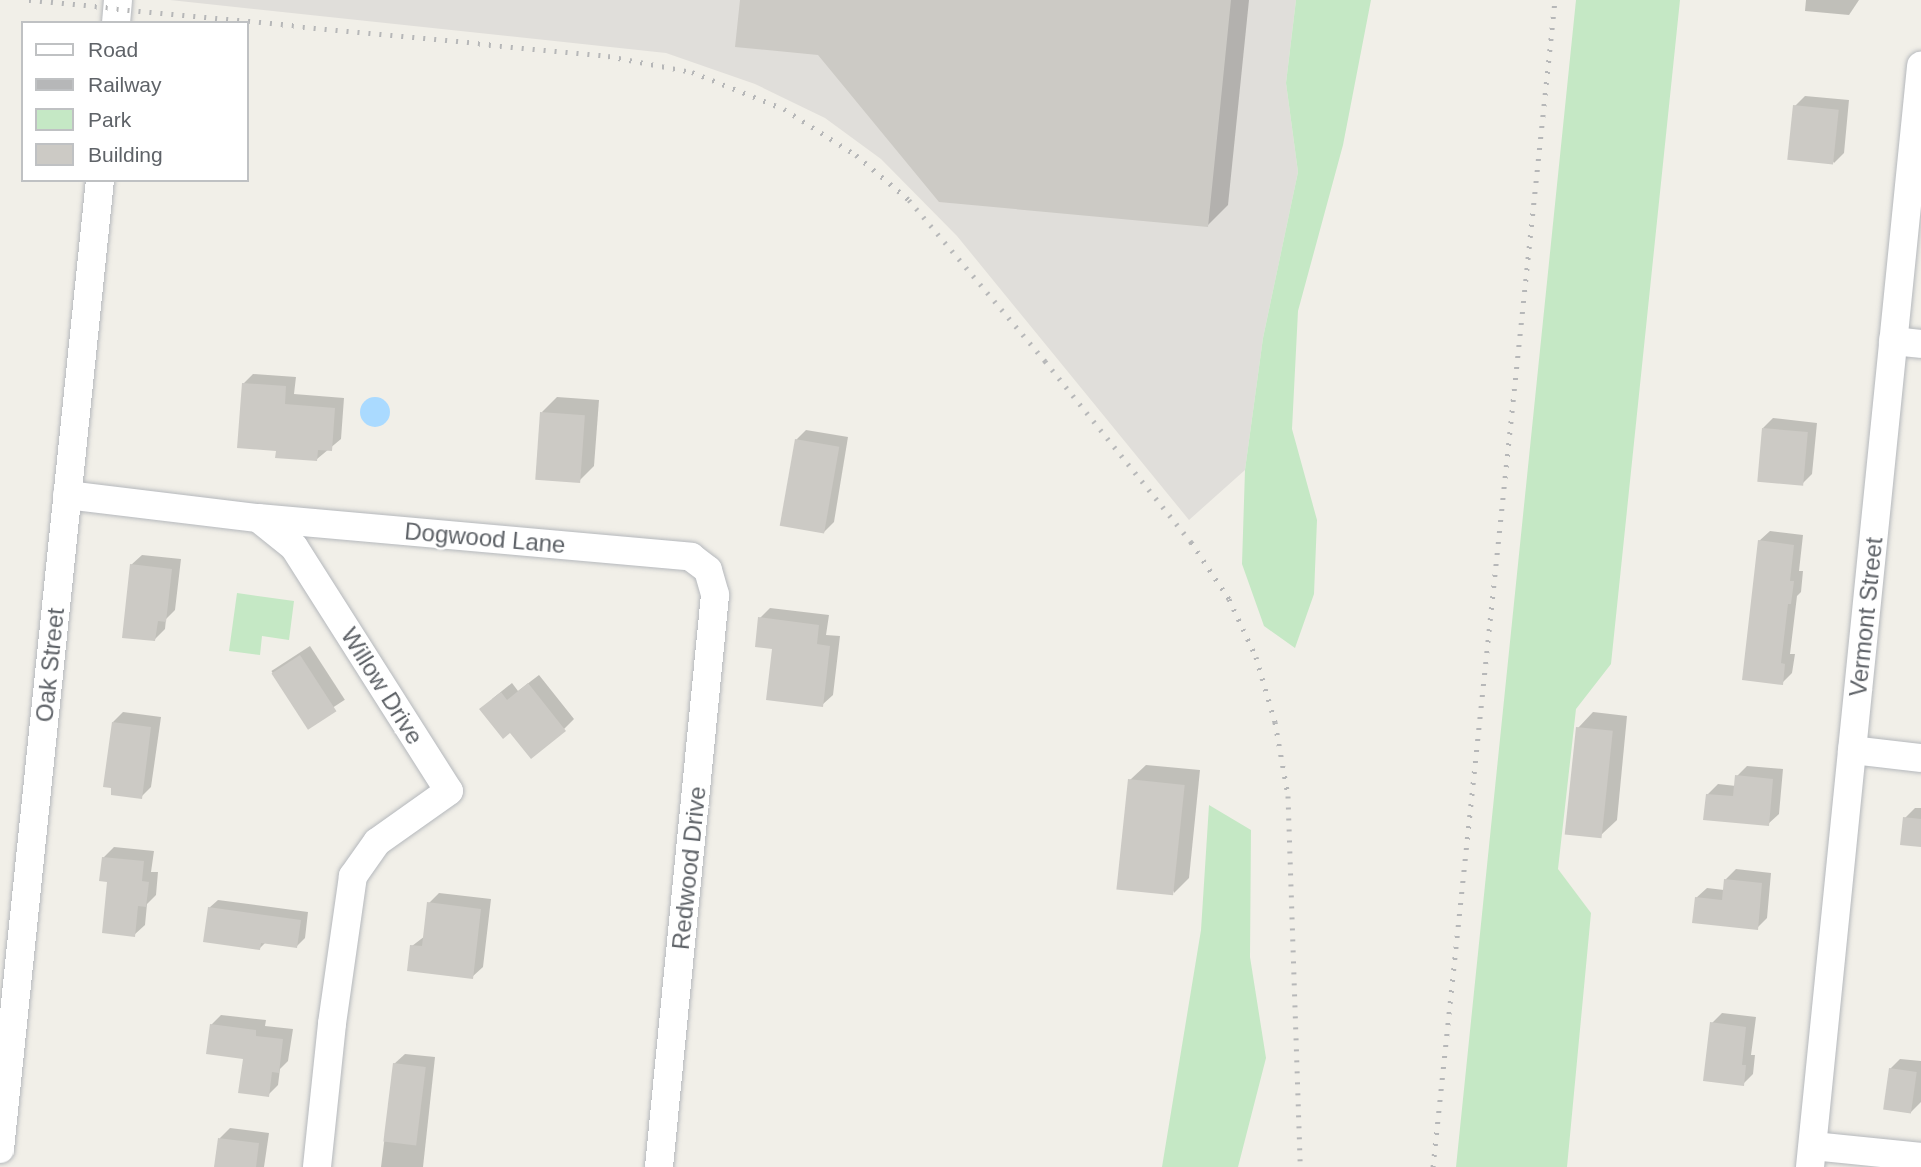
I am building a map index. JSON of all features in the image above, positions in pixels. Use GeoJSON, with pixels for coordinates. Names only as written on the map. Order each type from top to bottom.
{"type":"FeatureCollection","features":[{"type":"Feature","properties":{"kind":"street"},"geometry":{"type":"LineString","coordinates":[[116,21],[118,0]]}},
{"type":"Feature","properties":{"kind":"street","name":"Vermont Street"},"geometry":{"type":"LineString","coordinates":[[1812,1157],[1852,750],[1907,342],[1921,66]]}},
{"type":"Feature","properties":{"kind":"street","name":"Oak Street"},"geometry":{"type":"LineString","coordinates":[[0,1149],[100,182]]}},
{"type":"Feature","properties":{"kind":"street"},"geometry":{"type":"LineString","coordinates":[[67,495],[258,518]]}},
{"type":"Feature","properties":{"kind":"street","name":"Dogwood Lane"},"geometry":{"type":"LineString","coordinates":[[258,518],[691,557],[708,570]]}},
{"type":"Feature","properties":{"kind":"street","name":"Willow Drive"},"geometry":{"type":"LineString","coordinates":[[258,518],[294,547],[449,791],[377,842],[353,876],[332,1024],[317,1167]]}},
{"type":"Feature","properties":{"kind":"street","name":"Redwood Drive"},"geometry":{"type":"LineString","coordinates":[[659,1167],[715,595],[708,570]]}},
{"type":"Feature","properties":{"kind":"street"},"geometry":{"type":"LineString","coordinates":[[1852,750],[1921,758]]}},
{"type":"Feature","properties":{"kind":"street"},"geometry":{"type":"LineString","coordinates":[[1812,1157],[1921,1157]]}},
{"type":"Feature","properties":{"kind":"shaded area"},"geometry":{"type":"Polygon","coordinates":[[[170,0],[1296,0],[1286,83],[1298,172],[1263,338],[1245,470],[1189,520],[957,236],[881,159],[825,118],[755,84],[666,53],[170,0]]]}},
{"type":"Feature","properties":{"kind":"green space"},"geometry":{"type":"Polygon","coordinates":[[[1296,0],[1371,0],[1343,145],[1298,311],[1292,429],[1317,520],[1314,594],[1295,648],[1264,626],[1242,564],[1245,470],[1263,338],[1298,172],[1286,83],[1296,0]]]}},
{"type":"Feature","properties":{"kind":"green space"},"geometry":{"type":"Polygon","coordinates":[[[1576,0],[1680,0],[1611,664],[1576,709],[1558,869],[1591,913],[1567,1167],[1456,1167],[1576,0]]]}},
{"type":"Feature","properties":{"kind":"green space"},"geometry":{"type":"Polygon","coordinates":[[[237,593],[294,601],[289,640],[262,636],[260,655],[229,651],[237,593]]]}},
{"type":"Feature","properties":{"kind":"green space"},"geometry":{"type":"Polygon","coordinates":[[[1209,805],[1251,830],[1250,957],[1266,1058],[1238,1167],[1162,1167],[1201,930],[1209,805]]]}},
{"type":"Feature","properties":{"kind":"water"},"geometry":{"type":"Polygon","coordinates":[[[375,397],[386,401],[390,412],[386,423],[375,427],[364,423],[360,412],[364,401],[375,397]]]}},
{"type":"Feature","properties":{"kind":"building"},"geometry":{"type":"Polygon","coordinates":[[[740,0],[1231,0],[1208,227],[939,202],[818,55],[735,47],[740,0]]]}},
{"type":"Feature","properties":{"kind":"building"},"geometry":{"type":"Polygon","coordinates":[[[1793,105],[1839,110],[1833,165],[1787,160],[1793,105]]]}},
{"type":"Feature","properties":{"kind":"building"},"geometry":{"type":"Polygon","coordinates":[[[242,383],[286,386],[285,404],[335,408],[332,451],[318,450],[317,461],[275,458],[276,451],[237,448],[242,383]]]}},
{"type":"Feature","properties":{"kind":"building"},"geometry":{"type":"Polygon","coordinates":[[[540,412],[585,415],[580,483],[535,480],[540,412]]]}},
{"type":"Feature","properties":{"kind":"building"},"geometry":{"type":"Polygon","coordinates":[[[1762,428],[1808,432],[1803,486],[1757,482],[1762,428]]]}},
{"type":"Feature","properties":{"kind":"building"},"geometry":{"type":"Polygon","coordinates":[[[795,439],[839,447],[824,533],[780,526],[795,439]]]}},
{"type":"Feature","properties":{"kind":"building"},"geometry":{"type":"Polygon","coordinates":[[[1758,540],[1794,545],[1790,581],[1794,581],[1791,604],[1788,604],[1781,663],[1785,664],[1783,685],[1742,680],[1758,540]]]}},
{"type":"Feature","properties":{"kind":"building"},"geometry":{"type":"Polygon","coordinates":[[[130,564],[172,569],[166,622],[158,621],[155,641],[122,638],[130,564]]]}},
{"type":"Feature","properties":{"kind":"building"},"geometry":{"type":"Polygon","coordinates":[[[758,617],[819,625],[817,644],[830,646],[823,707],[766,700],[772,649],[755,647],[758,617]]]}},
{"type":"Feature","properties":{"kind":"building"},"geometry":{"type":"Polygon","coordinates":[[[300,655],[336,711],[308,730],[271,674],[300,655]]]}},
{"type":"Feature","properties":{"kind":"building"},"geometry":{"type":"Polygon","coordinates":[[[528,683],[566,731],[531,759],[510,733],[503,739],[479,709],[501,692],[507,700],[528,683]]]}},
{"type":"Feature","properties":{"kind":"building"},"geometry":{"type":"Polygon","coordinates":[[[112,722],[151,727],[142,799],[111,795],[111,788],[103,787],[112,722]]]}},
{"type":"Feature","properties":{"kind":"building"},"geometry":{"type":"Polygon","coordinates":[[[1576,727],[1613,731],[1602,838],[1565,834],[1576,727]]]}},
{"type":"Feature","properties":{"kind":"building"},"geometry":{"type":"Polygon","coordinates":[[[1735,775],[1773,779],[1769,826],[1703,820],[1706,794],[1733,796],[1735,775]]]}},
{"type":"Feature","properties":{"kind":"building"},"geometry":{"type":"Polygon","coordinates":[[[1128,779],[1185,785],[1173,895],[1116,889],[1128,779]]]}},
{"type":"Feature","properties":{"kind":"building"},"geometry":{"type":"Polygon","coordinates":[[[1903,817],[1921,819],[1921,847],[1900,845],[1903,817]]]}},
{"type":"Feature","properties":{"kind":"building"},"geometry":{"type":"Polygon","coordinates":[[[102,857],[144,861],[142,881],[149,882],[146,907],[138,906],[135,937],[102,933],[107,882],[99,881],[102,857]]]}},
{"type":"Feature","properties":{"kind":"building"},"geometry":{"type":"Polygon","coordinates":[[[1724,879],[1762,883],[1758,930],[1692,923],[1695,897],[1722,900],[1724,879]]]}},
{"type":"Feature","properties":{"kind":"building"},"geometry":{"type":"Polygon","coordinates":[[[427,902],[481,909],[473,979],[407,971],[410,945],[422,946],[427,902]]]}},
{"type":"Feature","properties":{"kind":"building"},"geometry":{"type":"Polygon","coordinates":[[[208,907],[301,920],[297,948],[261,943],[260,950],[203,942],[208,907]]]}},
{"type":"Feature","properties":{"kind":"building"},"geometry":{"type":"Polygon","coordinates":[[[1710,1022],[1746,1027],[1742,1065],[1746,1065],[1744,1086],[1703,1081],[1710,1022]]]}},
{"type":"Feature","properties":{"kind":"building"},"geometry":{"type":"Polygon","coordinates":[[[210,1024],[256,1030],[256,1036],[283,1039],[279,1073],[272,1072],[269,1097],[238,1093],[243,1059],[206,1054],[210,1024]]]}},
{"type":"Feature","properties":{"kind":"building"},"geometry":{"type":"Polygon","coordinates":[[[393,1063],[426,1067],[416,1145],[383,1141],[393,1063]]]}},
{"type":"Feature","properties":{"kind":"building"},"geometry":{"type":"Polygon","coordinates":[[[1889,1068],[1917,1072],[1911,1113],[1883,1110],[1889,1068]]]}},
{"type":"Feature","properties":{"kind":"building"},"geometry":{"type":"Polygon","coordinates":[[[218,1138],[259,1143],[256,1167],[214,1167],[218,1138]]]}},
{"type":"Feature","properties":{"kind":"railway"},"geometry":{"type":"LineString","coordinates":[[29,0],[246,21]]}},
{"type":"Feature","properties":{"kind":"railway"},"geometry":{"type":"LineString","coordinates":[[1433,1167],[1555,0]]}},
{"type":"Feature","properties":{"kind":"railway"},"geometry":{"type":"LineString","coordinates":[[248,21],[608,56],[692,72],[784,109],[856,155],[909,200],[1045,361],[1191,542],[1229,599],[1256,657],[1275,722],[1288,796],[1300,1167]]}}]}
